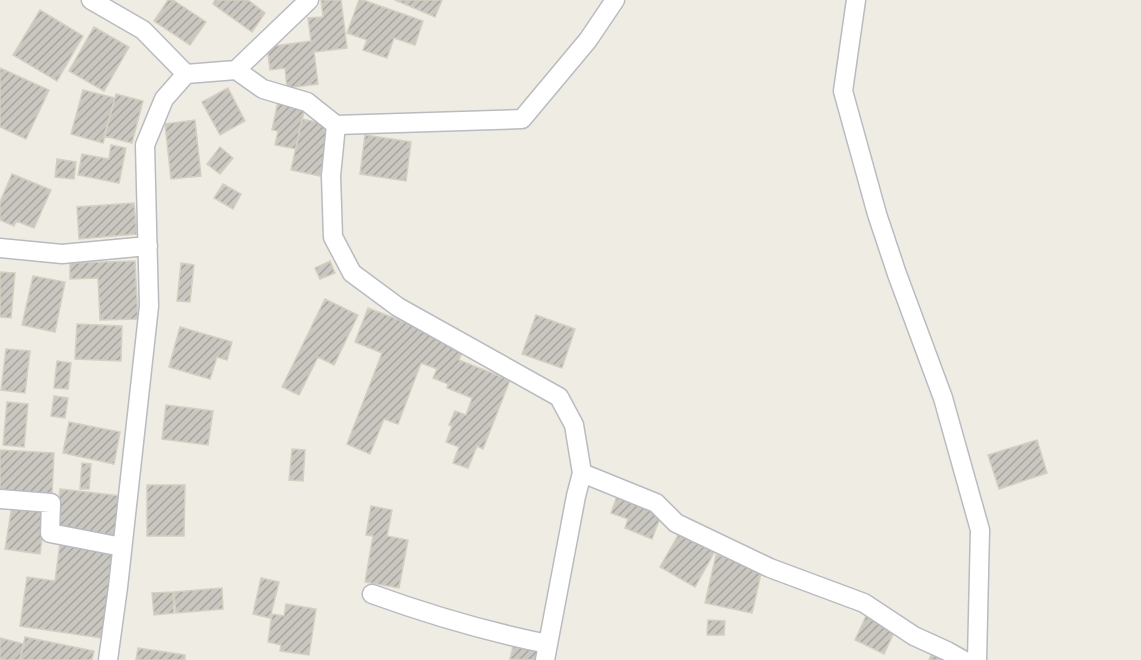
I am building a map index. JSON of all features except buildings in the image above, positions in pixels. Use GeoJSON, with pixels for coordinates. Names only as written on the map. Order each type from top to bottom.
{"type":"FeatureCollection","features":[{"type":"Feature","properties":{"kind":"street"},"geometry":{"type":"LineString","coordinates":[[91,0],[143,30],[186,74]]}},
{"type":"Feature","properties":{"kind":"street"},"geometry":{"type":"LineString","coordinates":[[108,660],[149,306],[146,145],[164,99],[186,74],[236,70],[309,0]]}},
{"type":"Feature","properties":{"kind":"street"},"geometry":{"type":"LineString","coordinates":[[236,70],[263,89],[307,102],[336,125],[522,119],[588,40],[615,0]]}},
{"type":"Feature","properties":{"kind":"street"},"geometry":{"type":"LineString","coordinates":[[856,0],[843,91],[877,214],[943,398],[980,530],[977,660]]}},
{"type":"Feature","properties":{"kind":"street"},"geometry":{"type":"LineString","coordinates":[[336,125],[331,177],[333,237],[352,273],[398,307],[559,397],[574,425],[582,472],[546,652],[501,634],[411,608],[372,594]]}},
{"type":"Feature","properties":{"kind":"street"},"geometry":{"type":"LineString","coordinates":[[0,248],[62,254],[148,246]]}},
{"type":"Feature","properties":{"kind":"street"},"geometry":{"type":"LineString","coordinates":[[582,472],[656,503],[676,523],[770,568],[864,603],[914,636],[963,660]]}},
{"type":"Feature","properties":{"kind":"street"},"geometry":{"type":"LineString","coordinates":[[0,500],[51,503],[50,532],[122,546]]}}]}
